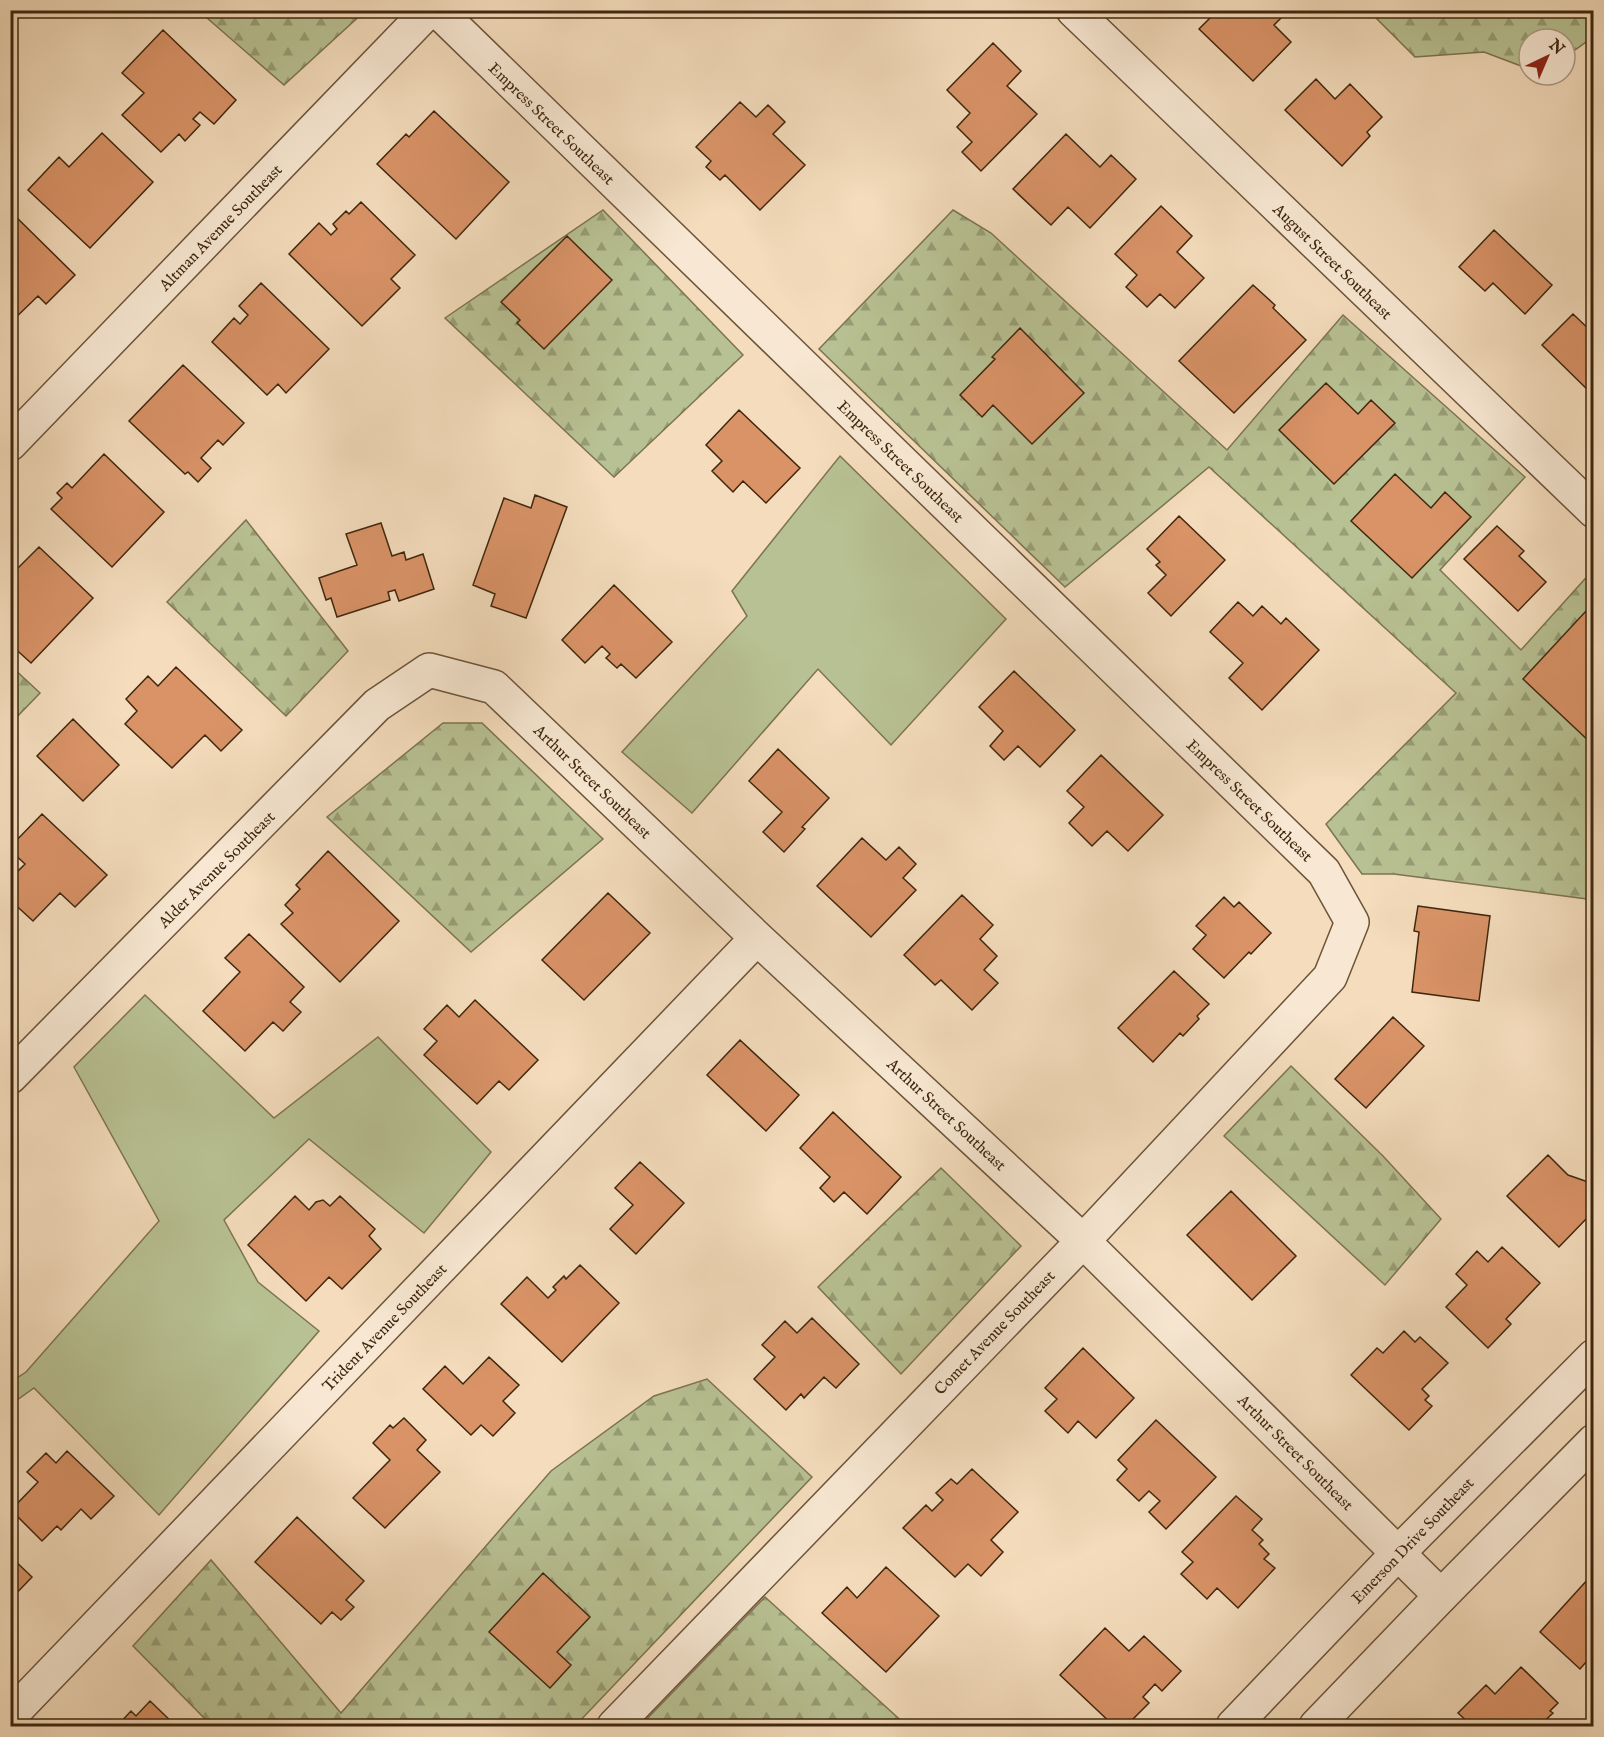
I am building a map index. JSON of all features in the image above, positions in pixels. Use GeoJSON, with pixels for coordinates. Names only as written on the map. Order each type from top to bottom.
{"type":"FeatureCollection","features":[{"type":"Feature","properties":{"kind":"street","name":"Altman Avenue Southeast"},"geometry":{"type":"LineString","coordinates":[[10,444],[429,10]]}},
{"type":"Feature","properties":{"kind":"street","name":"Empress Street Southeast"},"geometry":{"type":"LineString","coordinates":[[437,10],[1324,872],[1352,922]]}},
{"type":"Feature","properties":{"kind":"street","name":"August Street Southeast"},"geometry":{"type":"LineString","coordinates":[[1073,10],[1593,511]]}},
{"type":"Feature","properties":{"kind":"street","name":"Arthur Street Southeast"},"geometry":{"type":"LineString","coordinates":[[429,670],[494,687],[757,938],[1083,1241],[1441,1596]]}},
{"type":"Feature","properties":{"kind":"street","name":"Alder Avenue Southeast"},"geometry":{"type":"LineString","coordinates":[[10,1077],[377,705],[429,670]]}},
{"type":"Feature","properties":{"kind":"street","name":"Comet Avenue Southeast"},"geometry":{"type":"LineString","coordinates":[[614,1726],[1083,1241],[1330,977],[1352,922]]}},
{"type":"Feature","properties":{"kind":"street","name":"Trident Avenue Southeast"},"geometry":{"type":"LineString","coordinates":[[10,1716],[757,938]]}},
{"type":"Feature","properties":{"kind":"street","name":"Emerson Drive Southeast"},"geometry":{"type":"LineString","coordinates":[[1233,1726],[1398,1553],[1593,1356]]}},
{"type":"Feature","properties":{"kind":"street"},"geometry":{"type":"LineString","coordinates":[[1316,1726],[1593,1442]]}},
{"type":"Feature","properties":{"kind":"green space"},"geometry":{"type":"Polygon","coordinates":[[[199,11],[365,11],[284,85],[199,11]]]}},
{"type":"Feature","properties":{"kind":"green space"},"geometry":{"type":"Polygon","coordinates":[[[1369,11],[1593,11],[1593,37],[1577,48],[1577,27],[1517,27],[1517,64],[1484,52],[1415,57],[1369,11]]]}},
{"type":"Feature","properties":{"kind":"green space"},"geometry":{"type":"Polygon","coordinates":[[[603,210],[743,355],[614,477],[445,318],[603,210]]]}},
{"type":"Feature","properties":{"kind":"green space"},"geometry":{"type":"Polygon","coordinates":[[[953,210],[991,233],[1227,450],[1343,315],[1525,477],[1440,570],[1521,650],[1593,570],[1593,909],[1587,899],[1394,874],[1362,874],[1326,824],[1456,693],[1209,467],[1065,587],[819,349],[953,210]]]}},
{"type":"Feature","properties":{"kind":"green space"},"geometry":{"type":"Polygon","coordinates":[[[840,456],[1006,619],[891,745],[818,669],[692,813],[622,752],[747,616],[732,591],[840,456]]]}},
{"type":"Feature","properties":{"kind":"green space"},"geometry":{"type":"Polygon","coordinates":[[[246,520],[348,651],[286,716],[167,602],[246,520]]]}},
{"type":"Feature","properties":{"kind":"green space"},"geometry":{"type":"Polygon","coordinates":[[[11,666],[40,693],[10,723],[11,666]]]}},
{"type":"Feature","properties":{"kind":"green space"},"geometry":{"type":"Polygon","coordinates":[[[443,723],[482,723],[603,839],[471,952],[327,817],[443,723]]]}},
{"type":"Feature","properties":{"kind":"green space"},"geometry":{"type":"Polygon","coordinates":[[[145,995],[274,1118],[378,1037],[491,1152],[424,1233],[309,1139],[224,1220],[258,1282],[319,1331],[159,1515],[34,1388],[10,1405],[11,1382],[26,1372],[159,1221],[74,1067],[145,995]]]}},
{"type":"Feature","properties":{"kind":"green space"},"geometry":{"type":"Polygon","coordinates":[[[1291,1066],[1383,1156],[1441,1219],[1385,1285],[1224,1136],[1291,1066]]]}},
{"type":"Feature","properties":{"kind":"green space"},"geometry":{"type":"Polygon","coordinates":[[[941,1168],[1021,1246],[901,1374],[818,1287],[941,1168]]]}},
{"type":"Feature","properties":{"kind":"green space"},"geometry":{"type":"Polygon","coordinates":[[[707,1379],[812,1477],[575,1726],[212,1726],[133,1646],[211,1560],[341,1713],[551,1471],[654,1396],[707,1379]]]}},
{"type":"Feature","properties":{"kind":"green space"},"geometry":{"type":"Polygon","coordinates":[[[765,1597],[907,1726],[640,1726],[765,1597]]]}},
{"type":"Feature","properties":{"kind":"building"},"geometry":{"type":"Polygon","coordinates":[[[1218,10],[1281,10],[1285,14],[1274,25],[1291,42],[1253,81],[1199,29],[1218,10]]]}},
{"type":"Feature","properties":{"kind":"building"},"geometry":{"type":"Polygon","coordinates":[[[163,30],[236,100],[214,124],[200,112],[193,119],[200,125],[185,141],[179,134],[161,152],[122,115],[144,93],[122,73],[163,30]]]}},
{"type":"Feature","properties":{"kind":"building"},"geometry":{"type":"Polygon","coordinates":[[[993,43],[1021,71],[1007,86],[1037,114],[981,171],[962,152],[972,142],[957,127],[970,113],[947,90],[993,43]]]}},
{"type":"Feature","properties":{"kind":"building"},"geometry":{"type":"Polygon","coordinates":[[[1316,79],[1335,99],[1350,84],[1382,117],[1367,132],[1370,136],[1342,166],[1285,110],[1316,79]]]}},
{"type":"Feature","properties":{"kind":"building"},"geometry":{"type":"Polygon","coordinates":[[[740,102],[756,117],[768,105],[785,122],[773,134],[805,165],[760,210],[725,175],[720,180],[706,167],[711,161],[696,147],[740,102]]]}},
{"type":"Feature","properties":{"kind":"building"},"geometry":{"type":"Polygon","coordinates":[[[434,111],[509,182],[456,239],[377,164],[406,134],[409,137],[434,111]]]}},
{"type":"Feature","properties":{"kind":"building"},"geometry":{"type":"Polygon","coordinates":[[[102,133],[153,182],[90,248],[28,190],[59,157],[69,167],[102,133]]]}},
{"type":"Feature","properties":{"kind":"building"},"geometry":{"type":"Polygon","coordinates":[[[1066,134],[1100,167],[1111,155],[1136,179],[1090,228],[1068,207],[1051,225],[1013,189],[1066,134]]]}},
{"type":"Feature","properties":{"kind":"building"},"geometry":{"type":"Polygon","coordinates":[[[361,202],[415,255],[391,279],[400,288],[362,326],[289,254],[319,223],[331,235],[337,229],[333,224],[346,211],[349,214],[361,202]]]}},
{"type":"Feature","properties":{"kind":"building"},"geometry":{"type":"Polygon","coordinates":[[[1161,206],[1192,236],[1177,252],[1204,278],[1175,308],[1160,294],[1147,307],[1126,287],[1137,275],[1115,254],[1161,206]]]}},
{"type":"Feature","properties":{"kind":"building"},"geometry":{"type":"Polygon","coordinates":[[[10,211],[75,275],[46,304],[38,296],[10,323],[10,211]]]}},
{"type":"Feature","properties":{"kind":"building"},"geometry":{"type":"Polygon","coordinates":[[[1494,230],[1552,285],[1525,314],[1493,283],[1485,291],[1459,267],[1494,230]]]}},
{"type":"Feature","properties":{"kind":"building"},"geometry":{"type":"Polygon","coordinates":[[[567,236],[612,280],[544,349],[517,323],[520,320],[501,302],[567,236]]]}},
{"type":"Feature","properties":{"kind":"building"},"geometry":{"type":"Polygon","coordinates":[[[261,283],[329,349],[286,393],[278,384],[267,395],[212,342],[234,318],[240,324],[248,315],[239,306],[261,283]]]}},
{"type":"Feature","properties":{"kind":"building"},"geometry":{"type":"Polygon","coordinates":[[[1253,285],[1275,305],[1273,308],[1306,340],[1234,413],[1179,361],[1253,285]]]}},
{"type":"Feature","properties":{"kind":"building"},"geometry":{"type":"Polygon","coordinates":[[[1573,314],[1594,334],[1594,396],[1542,345],[1573,314]]]}},
{"type":"Feature","properties":{"kind":"building"},"geometry":{"type":"Polygon","coordinates":[[[1020,328],[1084,393],[1032,444],[993,405],[982,417],[960,395],[995,359],[992,357],[1020,328]]]}},
{"type":"Feature","properties":{"kind":"building"},"geometry":{"type":"Polygon","coordinates":[[[183,365],[244,423],[223,445],[218,440],[201,458],[211,468],[198,482],[188,472],[185,474],[129,421],[183,365]]]}},
{"type":"Feature","properties":{"kind":"building"},"geometry":{"type":"Polygon","coordinates":[[[1326,383],[1358,414],[1371,400],[1395,423],[1334,484],[1279,430],[1326,383]]]}},
{"type":"Feature","properties":{"kind":"building"},"geometry":{"type":"Polygon","coordinates":[[[739,410],[800,468],[766,503],[743,481],[733,492],[712,471],[722,461],[706,445],[739,410]]]}},
{"type":"Feature","properties":{"kind":"building"},"geometry":{"type":"Polygon","coordinates":[[[104,454],[164,512],[112,567],[51,509],[62,498],[57,493],[67,483],[72,488],[104,454]]]}},
{"type":"Feature","properties":{"kind":"building"},"geometry":{"type":"Polygon","coordinates":[[[1395,474],[1431,508],[1445,492],[1471,517],[1412,578],[1351,521],[1395,474]]]}},
{"type":"Feature","properties":{"kind":"building"},"geometry":{"type":"Polygon","coordinates":[[[535,495],[567,507],[526,618],[491,606],[495,594],[473,585],[504,498],[531,508],[535,495]]]}},
{"type":"Feature","properties":{"kind":"building"},"geometry":{"type":"Polygon","coordinates":[[[1179,516],[1225,560],[1171,616],[1148,593],[1166,575],[1156,565],[1160,562],[1147,549],[1179,516]]]}},
{"type":"Feature","properties":{"kind":"building"},"geometry":{"type":"Polygon","coordinates":[[[381,523],[392,556],[404,552],[406,560],[423,554],[434,589],[399,601],[395,590],[388,592],[390,600],[337,617],[331,598],[326,600],[319,578],[357,565],[346,534],[381,523]]]}},
{"type":"Feature","properties":{"kind":"building"},"geometry":{"type":"Polygon","coordinates":[[[1497,526],[1524,551],[1519,556],[1546,582],[1518,611],[1464,559],[1497,526]]]}},
{"type":"Feature","properties":{"kind":"building"},"geometry":{"type":"Polygon","coordinates":[[[39,547],[93,598],[31,663],[10,644],[10,565],[12,564],[17,569],[39,547]]]}},
{"type":"Feature","properties":{"kind":"building"},"geometry":{"type":"Polygon","coordinates":[[[614,585],[672,642],[636,678],[621,664],[617,668],[606,658],[610,654],[602,646],[585,663],[562,640],[614,585]]]}},
{"type":"Feature","properties":{"kind":"building"},"geometry":{"type":"Polygon","coordinates":[[[1238,602],[1253,616],[1262,606],[1281,624],[1286,618],[1319,650],[1262,710],[1229,678],[1243,663],[1210,632],[1238,602]]]}},
{"type":"Feature","properties":{"kind":"building"},"geometry":{"type":"Polygon","coordinates":[[[1586,611],[1594,619],[1594,741],[1591,743],[1523,679],[1586,611]]]}},
{"type":"Feature","properties":{"kind":"building"},"geometry":{"type":"Polygon","coordinates":[[[176,667],[242,730],[221,751],[205,735],[172,768],[125,724],[137,711],[126,699],[148,676],[158,686],[176,667]]]}},
{"type":"Feature","properties":{"kind":"building"},"geometry":{"type":"Polygon","coordinates":[[[1014,671],[1075,730],[1040,767],[1018,746],[1004,760],[990,746],[1003,731],[979,707],[1014,671]]]}},
{"type":"Feature","properties":{"kind":"building"},"geometry":{"type":"Polygon","coordinates":[[[73,719],[119,765],[83,801],[37,756],[73,719]]]}},
{"type":"Feature","properties":{"kind":"building"},"geometry":{"type":"Polygon","coordinates":[[[778,749],[829,798],[802,827],[805,829],[784,852],[763,832],[782,812],[749,781],[778,749]]]}},
{"type":"Feature","properties":{"kind":"building"},"geometry":{"type":"Polygon","coordinates":[[[1101,755],[1163,815],[1128,851],[1107,831],[1092,846],[1069,823],[1084,807],[1067,791],[1101,755]]]}},
{"type":"Feature","properties":{"kind":"building"},"geometry":{"type":"Polygon","coordinates":[[[42,814],[107,875],[75,907],[60,893],[33,921],[10,900],[10,879],[25,864],[10,850],[10,847],[42,814]]]}},
{"type":"Feature","properties":{"kind":"building"},"geometry":{"type":"Polygon","coordinates":[[[862,838],[886,860],[899,847],[916,864],[903,878],[916,890],[871,937],[817,886],[862,838]]]}},
{"type":"Feature","properties":{"kind":"building"},"geometry":{"type":"Polygon","coordinates":[[[328,851],[399,921],[340,982],[281,924],[293,913],[285,905],[300,889],[296,885],[328,851]]]}},
{"type":"Feature","properties":{"kind":"building"},"geometry":{"type":"Polygon","coordinates":[[[608,893],[650,933],[584,1000],[542,960],[608,893]]]}},
{"type":"Feature","properties":{"kind":"building"},"geometry":{"type":"Polygon","coordinates":[[[962,895],[993,925],[980,939],[997,956],[984,970],[998,983],[972,1010],[941,980],[935,985],[904,955],[962,895]]]}},
{"type":"Feature","properties":{"kind":"building"},"geometry":{"type":"Polygon","coordinates":[[[1224,897],[1234,907],[1239,902],[1271,933],[1224,978],[1193,949],[1206,935],[1196,926],[1224,897]]]}},
{"type":"Feature","properties":{"kind":"building"},"geometry":{"type":"Polygon","coordinates":[[[1418,906],[1490,916],[1479,1001],[1412,992],[1419,932],[1414,931],[1418,906]]]}},
{"type":"Feature","properties":{"kind":"building"},"geometry":{"type":"Polygon","coordinates":[[[249,934],[304,987],[290,1002],[301,1012],[283,1031],[273,1022],[245,1051],[203,1011],[240,972],[225,958],[249,934]]]}},
{"type":"Feature","properties":{"kind":"building"},"geometry":{"type":"Polygon","coordinates":[[[1174,971],[1209,1004],[1183,1036],[1180,1033],[1153,1062],[1118,1028],[1174,971]]]}},
{"type":"Feature","properties":{"kind":"building"},"geometry":{"type":"Polygon","coordinates":[[[475,1000],[538,1060],[509,1090],[499,1081],[477,1104],[424,1055],[437,1041],[424,1029],[447,1005],[459,1017],[475,1000]]]}},
{"type":"Feature","properties":{"kind":"building"},"geometry":{"type":"Polygon","coordinates":[[[1393,1017],[1424,1046],[1366,1108],[1335,1079],[1393,1017]]]}},
{"type":"Feature","properties":{"kind":"building"},"geometry":{"type":"Polygon","coordinates":[[[740,1040],[799,1095],[766,1131],[707,1075],[740,1040]]]}},
{"type":"Feature","properties":{"kind":"building"},"geometry":{"type":"Polygon","coordinates":[[[833,1112],[901,1177],[867,1214],[844,1192],[834,1202],[820,1188],[830,1177],[800,1148],[833,1112]]]}},
{"type":"Feature","properties":{"kind":"building"},"geometry":{"type":"Polygon","coordinates":[[[1548,1155],[1568,1175],[1594,1184],[1594,1224],[1587,1218],[1559,1247],[1507,1196],[1548,1155]]]}},
{"type":"Feature","properties":{"kind":"building"},"geometry":{"type":"Polygon","coordinates":[[[640,1162],[684,1203],[636,1254],[610,1229],[633,1205],[615,1188],[640,1162]]]}},
{"type":"Feature","properties":{"kind":"building"},"geometry":{"type":"Polygon","coordinates":[[[1231,1191],[1296,1256],[1252,1300],[1187,1235],[1231,1191]]]}},
{"type":"Feature","properties":{"kind":"building"},"geometry":{"type":"Polygon","coordinates":[[[295,1196],[309,1210],[316,1202],[323,1200],[330,1206],[340,1196],[375,1229],[369,1236],[381,1249],[342,1289],[329,1277],[306,1301],[248,1245],[295,1196]]]}},
{"type":"Feature","properties":{"kind":"building"},"geometry":{"type":"Polygon","coordinates":[[[10,1227],[17,1227],[17,1276],[10,1275],[10,1227]]]}},
{"type":"Feature","properties":{"kind":"building"},"geometry":{"type":"Polygon","coordinates":[[[1502,1247],[1540,1283],[1506,1319],[1511,1324],[1488,1348],[1446,1307],[1467,1285],[1456,1274],[1477,1251],[1488,1262],[1502,1247]]]}},
{"type":"Feature","properties":{"kind":"building"},"geometry":{"type":"Polygon","coordinates":[[[580,1265],[619,1303],[562,1362],[501,1304],[527,1277],[548,1298],[556,1290],[553,1287],[564,1276],[566,1279],[580,1265]]]}},
{"type":"Feature","properties":{"kind":"building"},"geometry":{"type":"Polygon","coordinates":[[[812,1318],[859,1364],[836,1388],[824,1377],[804,1398],[801,1394],[786,1410],[754,1379],[775,1357],[762,1345],[785,1321],[797,1333],[812,1318]]]}},
{"type":"Feature","properties":{"kind":"building"},"geometry":{"type":"Polygon","coordinates":[[[1404,1331],[1415,1342],[1420,1337],[1448,1363],[1422,1389],[1429,1396],[1425,1400],[1432,1406],[1409,1430],[1351,1375],[1377,1348],[1383,1353],[1404,1331]]]}},
{"type":"Feature","properties":{"kind":"building"},"geometry":{"type":"Polygon","coordinates":[[[1083,1348],[1134,1398],[1096,1438],[1078,1421],[1068,1433],[1045,1411],[1057,1399],[1045,1388],[1083,1348]]]}},
{"type":"Feature","properties":{"kind":"building"},"geometry":{"type":"Polygon","coordinates":[[[489,1357],[519,1385],[503,1401],[515,1413],[493,1436],[481,1425],[471,1435],[423,1389],[445,1366],[463,1384],[489,1357]]]}},
{"type":"Feature","properties":{"kind":"building"},"geometry":{"type":"Polygon","coordinates":[[[404,1418],[426,1440],[417,1450],[440,1472],[385,1528],[353,1498],[390,1460],[373,1443],[390,1425],[393,1428],[404,1418]]]}},
{"type":"Feature","properties":{"kind":"building"},"geometry":{"type":"Polygon","coordinates":[[[1156,1420],[1216,1477],[1166,1529],[1149,1512],[1160,1501],[1149,1491],[1139,1501],[1117,1480],[1127,1469],[1118,1460],[1156,1420]]]}},
{"type":"Feature","properties":{"kind":"building"},"geometry":{"type":"Polygon","coordinates":[[[67,1451],[114,1496],[91,1519],[81,1509],[61,1530],[57,1526],[42,1541],[11,1510],[38,1482],[27,1472],[46,1453],[56,1463],[67,1451]]]}},
{"type":"Feature","properties":{"kind":"building"},"geometry":{"type":"Polygon","coordinates":[[[972,1469],[1018,1512],[991,1540],[1003,1552],[981,1576],[968,1564],[955,1577],[903,1528],[926,1505],[932,1511],[943,1500],[936,1493],[951,1479],[957,1484],[972,1469]]]}},
{"type":"Feature","properties":{"kind":"building"},"geometry":{"type":"Polygon","coordinates":[[[1236,1496],[1262,1519],[1252,1530],[1263,1540],[1259,1544],[1269,1554],[1264,1559],[1275,1568],[1238,1608],[1217,1588],[1207,1599],[1181,1574],[1193,1562],[1182,1552],[1236,1496]]]}},
{"type":"Feature","properties":{"kind":"building"},"geometry":{"type":"Polygon","coordinates":[[[297,1517],[364,1581],[346,1600],[354,1607],[341,1620],[332,1612],[321,1624],[255,1562],[297,1517]]]}},
{"type":"Feature","properties":{"kind":"building"},"geometry":{"type":"Polygon","coordinates":[[[10,1556],[32,1577],[10,1600],[10,1556]]]}},
{"type":"Feature","properties":{"kind":"building"},"geometry":{"type":"Polygon","coordinates":[[[886,1567],[939,1616],[886,1672],[822,1613],[847,1587],[857,1598],[886,1567]]]}},
{"type":"Feature","properties":{"kind":"building"},"geometry":{"type":"Polygon","coordinates":[[[543,1573],[590,1617],[557,1652],[571,1665],[550,1688],[489,1632],[543,1573]]]}},
{"type":"Feature","properties":{"kind":"building"},"geometry":{"type":"Polygon","coordinates":[[[1589,1578],[1594,1582],[1594,1653],[1580,1669],[1540,1632],[1589,1578]]]}},
{"type":"Feature","properties":{"kind":"building"},"geometry":{"type":"Polygon","coordinates":[[[1105,1628],[1129,1651],[1144,1636],[1181,1671],[1162,1691],[1155,1684],[1143,1697],[1149,1703],[1126,1726],[1114,1726],[1060,1675],[1105,1628]]]}},
{"type":"Feature","properties":{"kind":"building"},"geometry":{"type":"Polygon","coordinates":[[[1521,1667],[1558,1703],[1550,1711],[1553,1713],[1539,1726],[1472,1726],[1458,1713],[1486,1685],[1495,1694],[1521,1667]]]}},
{"type":"Feature","properties":{"kind":"building"},"geometry":{"type":"Polygon","coordinates":[[[150,1701],[176,1726],[117,1726],[131,1711],[136,1716],[150,1701]]]}}]}
